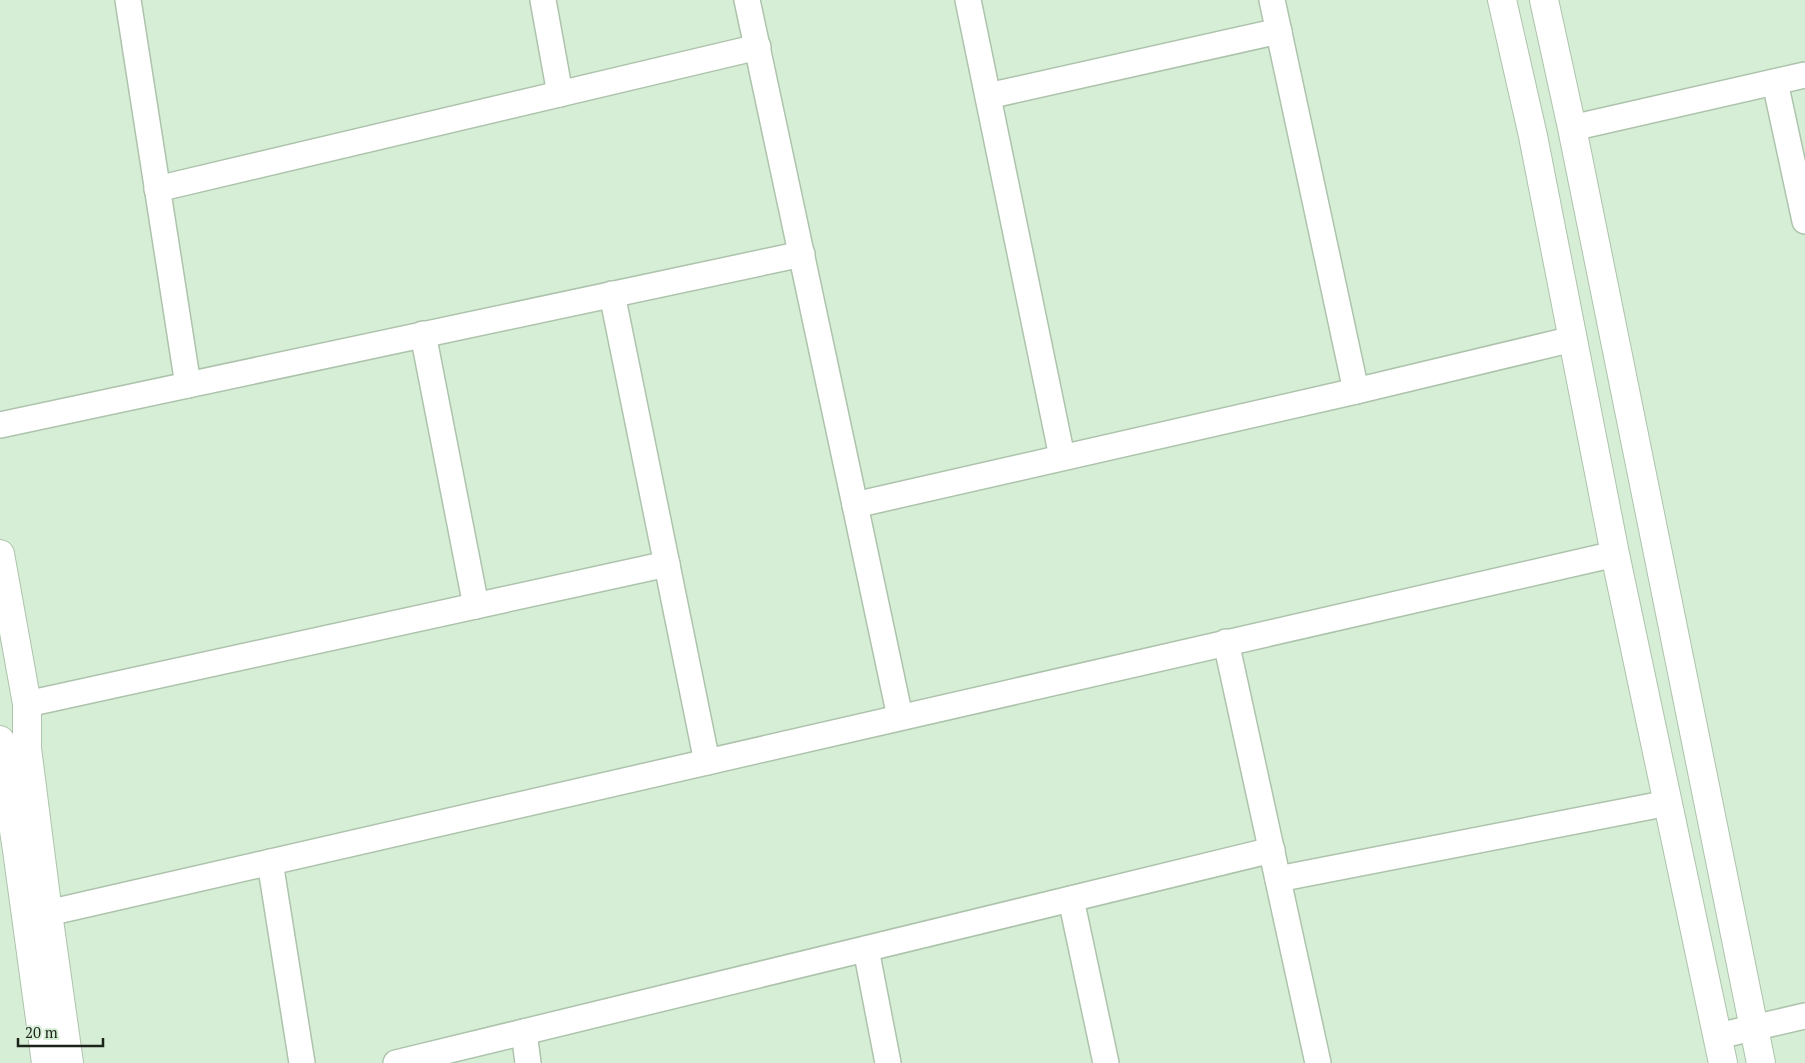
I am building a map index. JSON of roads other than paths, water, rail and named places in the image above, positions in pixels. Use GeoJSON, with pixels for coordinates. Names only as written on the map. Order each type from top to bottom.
{"type":"FeatureCollection","features":[{"type":"Feature","properties":{"kind":"street"},"geometry":{"type":"LineString","coordinates":[[128,0],[188,385]]}},
{"type":"Feature","properties":{"kind":"street"},"geometry":{"type":"LineString","coordinates":[[543,0],[560,94]]}},
{"type":"Feature","properties":{"kind":"street"},"geometry":{"type":"LineString","coordinates":[[748,0],[900,717]]}},
{"type":"Feature","properties":{"kind":"street"},"geometry":{"type":"LineString","coordinates":[[968,0],[1062,457]]}},
{"type":"Feature","properties":{"kind":"street"},"geometry":{"type":"LineString","coordinates":[[1272,0],[1356,391]]}},
{"type":"Feature","properties":{"kind":"street"},"geometry":{"type":"LineString","coordinates":[[1502,0],[1532,136],[1615,554],[1723,1063]]}},
{"type":"Feature","properties":{"kind":"street"},"geometry":{"type":"LineString","coordinates":[[1544,0],[1572,128],[1761,1063]]}},
{"type":"Feature","properties":{"kind":"street"},"geometry":{"type":"LineString","coordinates":[[988,96],[1279,31]]}},
{"type":"Feature","properties":{"kind":"street"},"geometry":{"type":"LineString","coordinates":[[158,189],[758,47]]}},
{"type":"Feature","properties":{"kind":"street"},"geometry":{"type":"LineString","coordinates":[[1572,128],[1805,75]]}},
{"type":"Feature","properties":{"kind":"street"},"geometry":{"type":"LineString","coordinates":[[1775,82],[1805,221]]}},
{"type":"Feature","properties":{"kind":"street"},"geometry":{"type":"LineString","coordinates":[[0,425],[802,254]]}},
{"type":"Feature","properties":{"kind":"street"},"geometry":{"type":"LineString","coordinates":[[612,294],[707,762]]}},
{"type":"Feature","properties":{"kind":"street"},"geometry":{"type":"LineString","coordinates":[[423,334],[476,606]]}},
{"type":"Feature","properties":{"kind":"street"},"geometry":{"type":"LineString","coordinates":[[855,505],[1356,391],[1573,339]]}},
{"type":"Feature","properties":{"kind":"street"},"geometry":{"type":"LineString","coordinates":[[0,554],[27,704],[28,748],[69,1063]]}},
{"type":"Feature","properties":{"kind":"street"},"geometry":{"type":"LineString","coordinates":[[48,913],[1615,554]]}},
{"type":"Feature","properties":{"kind":"street"},"geometry":{"type":"LineString","coordinates":[[27,704],[667,564]]}},
{"type":"Feature","properties":{"kind":"street"},"geometry":{"type":"LineString","coordinates":[[1226,642],[1318,1063]]}},
{"type":"Feature","properties":{"kind":"street"},"geometry":{"type":"LineString","coordinates":[[0,740],[46,1063]]}},
{"type":"Feature","properties":{"kind":"street"},"geometry":{"type":"LineString","coordinates":[[1278,879],[1668,803]]}},
{"type":"Feature","properties":{"kind":"street"},"geometry":{"type":"LineString","coordinates":[[396,1063],[1272,850]]}},
{"type":"Feature","properties":{"kind":"street"},"geometry":{"type":"LineString","coordinates":[[270,862],[302,1063]]}},
{"type":"Feature","properties":{"kind":"street"},"geometry":{"type":"LineString","coordinates":[[1071,899],[1106,1063]]}},
{"type":"Feature","properties":{"kind":"street"},"geometry":{"type":"LineString","coordinates":[[866,948],[888,1063]]}},
{"type":"Feature","properties":{"kind":"street"},"geometry":{"type":"LineString","coordinates":[[1718,1036],[1805,1016]]}},
{"type":"Feature","properties":{"kind":"street"},"geometry":{"type":"LineString","coordinates":[[524,1032],[528,1063]]}}]}
